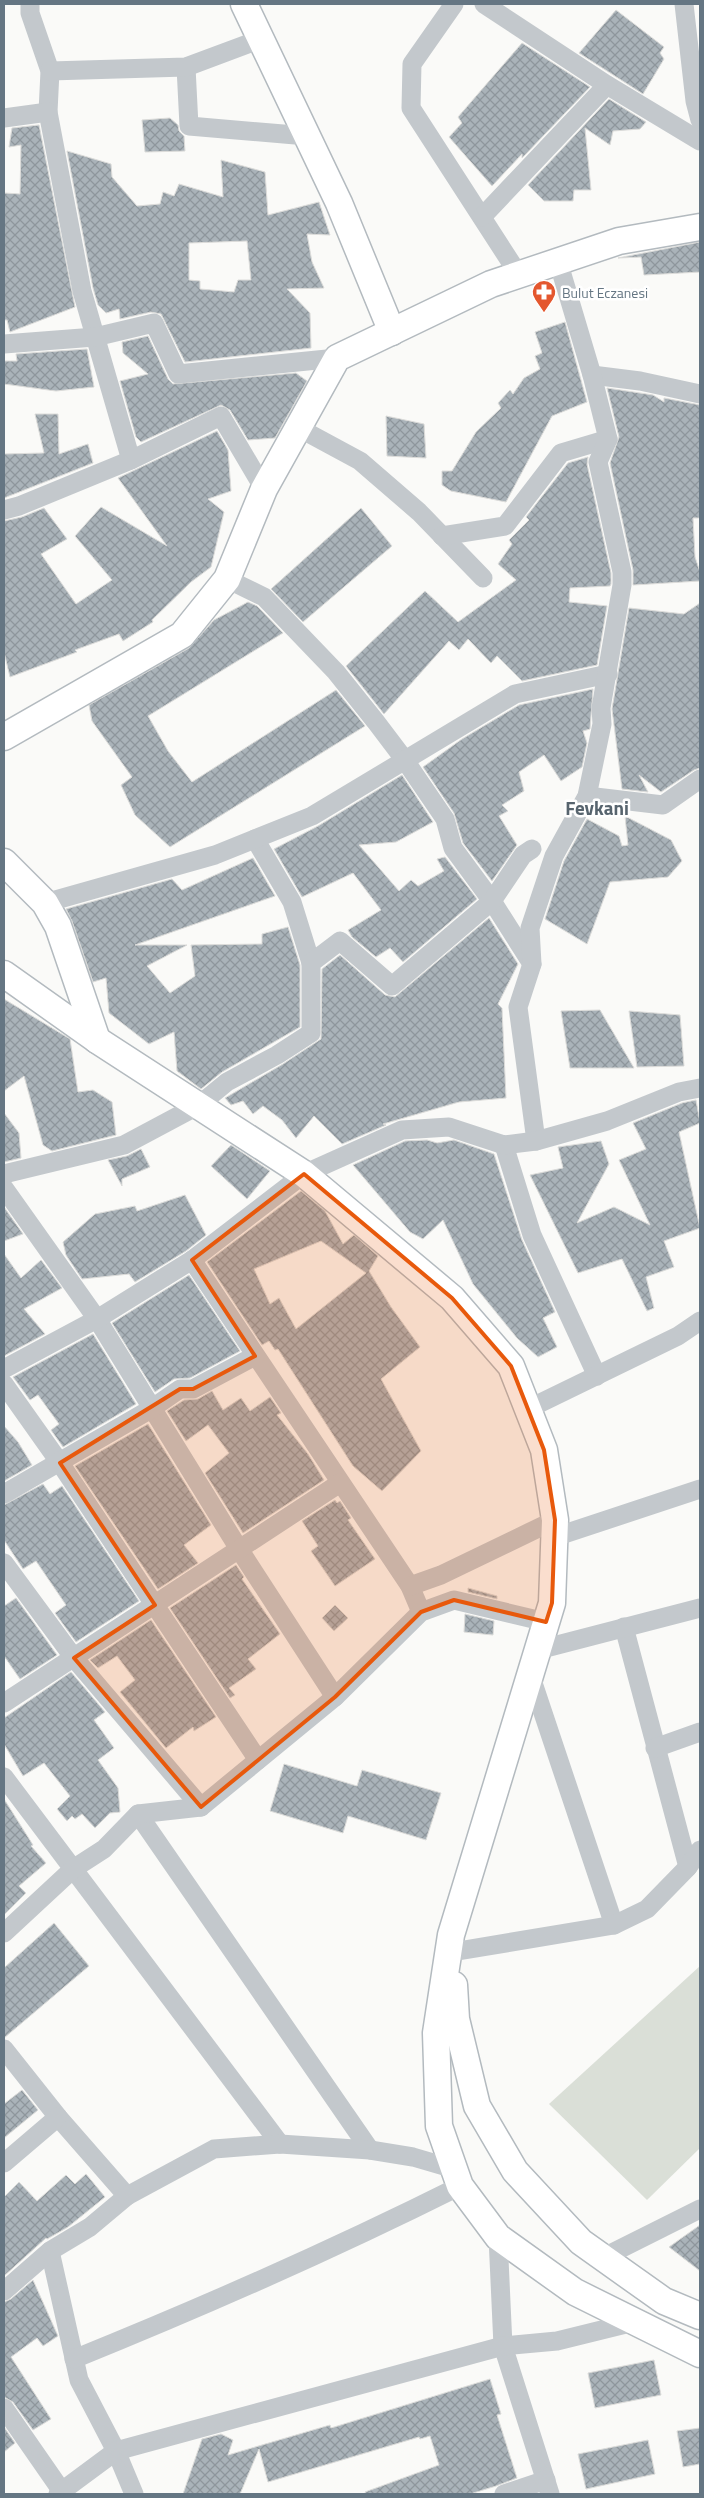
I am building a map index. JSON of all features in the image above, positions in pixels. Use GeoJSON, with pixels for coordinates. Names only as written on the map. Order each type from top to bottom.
{"type":"FeatureCollection","features":[{"type":"Feature","properties":{"kind":"main road"},"geometry":{"type":"LineString","coordinates":[[244,4],[338,203],[392,332]]}},
{"type":"Feature","properties":{"kind":"main road"},"geometry":{"type":"LineString","coordinates":[[4,737],[182,635],[227,579],[264,489],[296,427],[337,358],[491,284],[619,241],[700,227]]}},
{"type":"Feature","properties":{"kind":"main road"},"geometry":{"type":"LineString","coordinates":[[4,862],[45,903],[58,926],[97,1040]]}},
{"type":"Feature","properties":{"kind":"main road"},"geometry":{"type":"LineString","coordinates":[[4,974],[97,1040],[304,1174],[452,1298],[511,1366],[544,1450],[555,1529],[552,1603],[452,1943],[436,2033],[439,2126],[457,2178],[498,2237],[575,2292],[700,2354]]}},
{"type":"Feature","properties":{"kind":"main road"},"geometry":{"type":"LineString","coordinates":[[452,1943],[456,2019],[477,2106],[515,2171],[581,2242],[664,2301],[700,2316]]}},
{"type":"Feature","properties":{"kind":"street"},"geometry":{"type":"LineString","coordinates":[[30,4],[30,13],[50,71],[48,112],[82,291],[131,460]]}},
{"type":"Feature","properties":{"kind":"street"},"geometry":{"type":"LineString","coordinates":[[454,4],[433,37],[412,64],[411,108],[519,275]]}},
{"type":"Feature","properties":{"kind":"street"},"geometry":{"type":"LineString","coordinates":[[484,4],[606,85],[700,140]]}},
{"type":"Feature","properties":{"kind":"street"},"geometry":{"type":"LineString","coordinates":[[684,4],[694,101],[700,120]]}},
{"type":"Feature","properties":{"kind":"street"},"geometry":{"type":"LineString","coordinates":[[50,71],[186,68],[261,39]]}},
{"type":"Feature","properties":{"kind":"street"},"geometry":{"type":"LineString","coordinates":[[186,68],[189,126],[307,136]]}},
{"type":"Feature","properties":{"kind":"street"},"geometry":{"type":"LineString","coordinates":[[482,218],[606,85]]}},
{"type":"Feature","properties":{"kind":"street"},"geometry":{"type":"LineString","coordinates":[[4,118],[48,112]]}},
{"type":"Feature","properties":{"kind":"street"},"geometry":{"type":"LineString","coordinates":[[536,1140],[518,1006],[532,964],[530,928],[554,856],[587,796],[602,724],[601,708],[622,585],[622,572],[598,462],[608,439],[592,375],[558,262]]}},
{"type":"Feature","properties":{"kind":"street"},"geometry":{"type":"LineString","coordinates":[[4,344],[96,337],[154,324],[178,374],[337,358]]}},
{"type":"Feature","properties":{"kind":"street"},"geometry":{"type":"LineString","coordinates":[[592,375],[640,381],[700,394]]}},
{"type":"Feature","properties":{"kind":"street"},"geometry":{"type":"LineString","coordinates":[[4,510],[19,506],[131,460],[221,416],[264,489]]}},
{"type":"Feature","properties":{"kind":"street"},"geometry":{"type":"LineString","coordinates":[[296,427],[360,461],[419,512],[483,578]]}},
{"type":"Feature","properties":{"kind":"street"},"geometry":{"type":"LineString","coordinates":[[442,536],[505,526],[561,453],[608,439]]}},
{"type":"Feature","properties":{"kind":"street"},"geometry":{"type":"LineString","coordinates":[[227,579],[264,597],[336,672],[404,759],[446,819],[453,848],[492,901],[532,964]]}},
{"type":"Feature","properties":{"kind":"street"},"geometry":{"type":"LineString","coordinates":[[45,903],[215,855],[312,816],[515,694],[608,674]]}},
{"type":"Feature","properties":{"kind":"street"},"geometry":{"type":"LineString","coordinates":[[587,796],[662,805],[700,779]]}},
{"type":"Feature","properties":{"kind":"street"},"geometry":{"type":"LineString","coordinates":[[4,1174],[124,1145],[200,1105],[227,1082],[277,1055],[310,1033],[311,963],[292,902],[255,839]]}},
{"type":"Feature","properties":{"kind":"street"},"geometry":{"type":"LineString","coordinates":[[311,963],[340,941],[392,986],[492,901],[523,855],[532,849]]}},
{"type":"Feature","properties":{"kind":"street"},"geometry":{"type":"LineString","coordinates":[[4,1369],[97,1319],[192,1260],[304,1174],[402,1130],[449,1127],[504,1145],[536,1140],[607,1122],[679,1092],[700,1088]]}},
{"type":"Feature","properties":{"kind":"street"},"geometry":{"type":"LineString","coordinates":[[504,1145],[532,1235],[597,1376]]}},
{"type":"Feature","properties":{"kind":"street"},"geometry":{"type":"LineString","coordinates":[[4,1188],[97,1319],[239,1549],[334,1697]]}},
{"type":"Feature","properties":{"kind":"street"},"geometry":{"type":"LineString","coordinates":[[192,1260],[410,1586],[421,1612]]}},
{"type":"Feature","properties":{"kind":"street"},"geometry":{"type":"LineString","coordinates":[[528,1409],[678,1336],[700,1321]]}},
{"type":"Feature","properties":{"kind":"street"},"geometry":{"type":"LineString","coordinates":[[4,1494],[152,1409],[180,1389],[193,1388],[255,1356]]}},
{"type":"Feature","properties":{"kind":"street"},"geometry":{"type":"LineString","coordinates":[[4,1384],[60,1463],[258,1760]]}},
{"type":"Feature","properties":{"kind":"street"},"geometry":{"type":"LineString","coordinates":[[4,1704],[340,1483]]}},
{"type":"Feature","properties":{"kind":"street"},"geometry":{"type":"LineString","coordinates":[[410,1586],[555,1529],[700,1489]]}},
{"type":"Feature","properties":{"kind":"street"},"geometry":{"type":"LineString","coordinates":[[4,1563],[74,1658],[201,1807]]}},
{"type":"Feature","properties":{"kind":"street"},"geometry":{"type":"LineString","coordinates":[[4,1933],[73,1869],[104,1849],[138,1814],[201,1807],[334,1697],[421,1612],[454,1600],[546,1622]]}},
{"type":"Feature","properties":{"kind":"street"},"geometry":{"type":"LineString","coordinates":[[538,1650],[700,1608]]}},
{"type":"Feature","properties":{"kind":"street"},"geometry":{"type":"LineString","coordinates":[[624,1627],[688,1867]]}},
{"type":"Feature","properties":{"kind":"street"},"geometry":{"type":"LineString","coordinates":[[530,1674],[614,1925]]}},
{"type":"Feature","properties":{"kind":"street"},"geometry":{"type":"LineString","coordinates":[[655,1748],[700,1732]]}},
{"type":"Feature","properties":{"kind":"street"},"geometry":{"type":"LineString","coordinates":[[4,1777],[280,2144]]}},
{"type":"Feature","properties":{"kind":"street"},"geometry":{"type":"LineString","coordinates":[[138,1814],[370,2150]]}},
{"type":"Feature","properties":{"kind":"street"},"geometry":{"type":"LineString","coordinates":[[452,1943],[614,1925],[647,1909],[688,1867],[700,1850]]}},
{"type":"Feature","properties":{"kind":"street"},"geometry":{"type":"LineString","coordinates":[[4,2049],[58,2117],[127,2196]]}},
{"type":"Feature","properties":{"kind":"street"},"geometry":{"type":"LineString","coordinates":[[4,2163],[58,2117]]}},
{"type":"Feature","properties":{"kind":"street"},"geometry":{"type":"LineString","coordinates":[[4,2291],[50,2251],[90,2227],[127,2196],[214,2149],[280,2144],[370,2150],[413,2157],[457,2178]]}},
{"type":"Feature","properties":{"kind":"street"},"geometry":{"type":"LineString","coordinates":[[74,2358],[172,2320],[384,2224],[457,2178]]}},
{"type":"Feature","properties":{"kind":"street"},"geometry":{"type":"LineString","coordinates":[[604,2257],[700,2209]]}},
{"type":"Feature","properties":{"kind":"street"},"geometry":{"type":"LineString","coordinates":[[498,2237],[503,2346],[548,2487],[504,2494]]}},
{"type":"Feature","properties":{"kind":"street"},"geometry":{"type":"LineString","coordinates":[[50,2251],[79,2380],[116,2451],[134,2494]]}},
{"type":"Feature","properties":{"kind":"street"},"geometry":{"type":"LineString","coordinates":[[4,2408],[61,2493],[116,2451],[503,2346],[557,2341],[634,2322]]}},
{"type":"Feature","properties":{"kind":"highlighted area"},"geometry":{"type":"Polygon","coordinates":[[[304,1174],[452,1298],[511,1366],[544,1450],[555,1520],[552,1603],[546,1622],[454,1600],[421,1612],[335,1697],[201,1807],[74,1658],[155,1605],[60,1463],[180,1389],[193,1389],[255,1356],[192,1260],[304,1174]]]}},
{"type":"Feature","properties":{"kind":"shaded area"},"geometry":{"type":"Polygon","coordinates":[[[700,1966],[700,2148],[647,2200],[549,2104],[700,1966]]]}},
{"type":"Feature","properties":{"kind":"building"},"geometry":{"type":"Polygon","coordinates":[[[616,10],[664,47],[660,53],[664,59],[643,94],[579,53],[616,10]]]}},
{"type":"Feature","properties":{"kind":"building"},"geometry":{"type":"Polygon","coordinates":[[[522,43],[590,87],[522,158],[522,154],[492,186],[449,137],[462,123],[458,117],[522,43]]]}},
{"type":"Feature","properties":{"kind":"building"},"geometry":{"type":"Polygon","coordinates":[[[609,99],[646,122],[640,129],[613,131],[610,145],[585,128],[591,190],[574,190],[573,201],[544,201],[528,185],[609,99]]]}},
{"type":"Feature","properties":{"kind":"building"},"geometry":{"type":"Polygon","coordinates":[[[170,118],[178,125],[179,131],[184,136],[185,151],[145,152],[142,120],[170,118]]]}},
{"type":"Feature","properties":{"kind":"building"},"geometry":{"type":"Polygon","coordinates":[[[39,125],[75,307],[10,332],[7,320],[4,320],[4,193],[20,194],[21,145],[9,147],[12,128],[39,125]]]}},
{"type":"Feature","properties":{"kind":"building"},"geometry":{"type":"Polygon","coordinates":[[[67,151],[111,164],[112,177],[137,206],[160,204],[163,192],[174,196],[179,184],[223,197],[221,160],[265,172],[268,215],[319,202],[330,235],[307,234],[312,262],[324,288],[287,289],[310,313],[311,348],[185,362],[161,314],[151,312],[120,319],[119,309],[106,313],[98,305],[93,288],[67,151]],[[247,241],[189,243],[189,280],[200,281],[200,289],[234,292],[238,280],[251,280],[247,241]]]}},
{"type":"Feature","properties":{"kind":"building"},"geometry":{"type":"Polygon","coordinates":[[[700,242],[700,272],[644,275],[641,257],[618,258],[700,242]]]}},
{"type":"Feature","properties":{"kind":"building"},"geometry":{"type":"Polygon","coordinates":[[[565,322],[587,402],[552,416],[506,502],[451,491],[442,485],[442,471],[452,471],[476,432],[501,408],[498,403],[510,390],[513,394],[524,378],[540,369],[535,356],[542,353],[535,332],[565,322]]]}},
{"type":"Feature","properties":{"kind":"building"},"geometry":{"type":"Polygon","coordinates":[[[148,336],[168,379],[173,384],[296,373],[307,381],[275,438],[248,440],[230,410],[221,405],[141,442],[136,437],[120,381],[148,374],[123,353],[122,342],[148,336]]]}},
{"type":"Feature","properties":{"kind":"building"},"geometry":{"type":"Polygon","coordinates":[[[87,349],[94,387],[56,391],[4,384],[4,361],[17,361],[16,354],[87,349]]]}},
{"type":"Feature","properties":{"kind":"building"},"geometry":{"type":"Polygon","coordinates":[[[607,388],[653,395],[664,402],[664,398],[700,405],[700,518],[693,518],[695,557],[700,572],[700,581],[633,585],[633,570],[610,463],[619,437],[607,388]]]}},
{"type":"Feature","properties":{"kind":"building"},"geometry":{"type":"Polygon","coordinates":[[[35,414],[58,414],[59,454],[88,444],[93,463],[4,498],[4,454],[44,453],[35,414]]]}},
{"type":"Feature","properties":{"kind":"building"},"geometry":{"type":"Polygon","coordinates":[[[386,416],[424,424],[426,458],[387,456],[386,416]]]}},
{"type":"Feature","properties":{"kind":"building"},"geometry":{"type":"Polygon","coordinates":[[[217,431],[228,450],[231,491],[208,499],[224,512],[211,567],[191,582],[152,620],[153,622],[123,641],[119,634],[10,677],[4,652],[4,521],[22,517],[44,508],[67,539],[41,554],[76,604],[112,580],[75,536],[101,507],[167,546],[118,478],[217,431]]]}},
{"type":"Feature","properties":{"kind":"building"},"geometry":{"type":"Polygon","coordinates":[[[588,457],[587,464],[611,573],[611,584],[610,586],[570,588],[569,602],[607,606],[597,665],[522,681],[497,656],[491,663],[468,639],[459,650],[449,641],[384,714],[346,666],[425,591],[458,622],[516,580],[498,564],[512,544],[509,540],[529,520],[526,517],[568,463],[588,457]]]}},
{"type":"Feature","properties":{"kind":"building"},"geometry":{"type":"Polygon","coordinates":[[[361,508],[392,546],[303,622],[271,589],[361,508]]]}},
{"type":"Feature","properties":{"kind":"building"},"geometry":{"type":"Polygon","coordinates":[[[248,602],[257,606],[283,633],[148,716],[168,751],[192,782],[336,690],[365,726],[170,847],[135,815],[121,785],[132,777],[92,721],[89,705],[189,648],[214,620],[248,602]]]}},
{"type":"Feature","properties":{"kind":"building"},"geometry":{"type":"Polygon","coordinates":[[[700,603],[700,768],[661,792],[639,775],[648,792],[622,789],[612,709],[629,608],[684,614],[700,603]]]}},
{"type":"Feature","properties":{"kind":"building"},"geometry":{"type":"Polygon","coordinates":[[[593,689],[590,729],[583,731],[587,743],[582,767],[561,781],[544,755],[519,772],[524,791],[502,805],[508,811],[499,816],[517,845],[492,881],[463,843],[454,813],[423,767],[462,739],[519,705],[593,689]]]}},
{"type":"Feature","properties":{"kind":"building"},"geometry":{"type":"Polygon","coordinates":[[[402,775],[433,822],[396,842],[359,845],[399,891],[411,880],[418,886],[444,871],[437,859],[445,857],[477,899],[403,962],[390,948],[376,957],[352,937],[348,930],[381,910],[353,873],[302,897],[274,849],[318,826],[402,775]]]}},
{"type":"Feature","properties":{"kind":"building"},"geometry":{"type":"Polygon","coordinates":[[[625,816],[671,840],[682,861],[668,877],[610,882],[587,944],[545,919],[564,861],[587,819],[619,836],[622,846],[628,845],[625,816]]]}},
{"type":"Feature","properties":{"kind":"building"},"geometry":{"type":"Polygon","coordinates":[[[253,858],[275,896],[135,945],[187,945],[147,966],[170,993],[195,976],[191,945],[262,944],[262,934],[288,927],[300,965],[300,1027],[222,1072],[201,1089],[177,1071],[174,1032],[149,1044],[109,1013],[106,978],[93,982],[66,909],[172,879],[182,890],[253,858]]]}},
{"type":"Feature","properties":{"kind":"building"},"geometry":{"type":"Polygon","coordinates":[[[489,918],[518,964],[498,1004],[502,1008],[506,1098],[459,1102],[383,1124],[386,1125],[342,1144],[314,1116],[296,1138],[282,1120],[263,1106],[253,1114],[243,1101],[231,1105],[225,1098],[321,1039],[322,969],[340,955],[385,995],[395,997],[489,918]]]}},
{"type":"Feature","properties":{"kind":"building"},"geometry":{"type":"Polygon","coordinates":[[[4,999],[70,1039],[78,1092],[93,1090],[112,1102],[116,1135],[52,1151],[43,1145],[24,1076],[4,1091],[4,999]]]}},
{"type":"Feature","properties":{"kind":"building"},"geometry":{"type":"Polygon","coordinates":[[[600,1010],[634,1068],[570,1068],[561,1011],[600,1010]]]}},
{"type":"Feature","properties":{"kind":"building"},"geometry":{"type":"Polygon","coordinates":[[[629,1011],[680,1015],[684,1066],[637,1067],[629,1011]]]}},
{"type":"Feature","properties":{"kind":"building"},"geometry":{"type":"Polygon","coordinates":[[[696,1100],[700,1123],[679,1132],[700,1228],[664,1241],[674,1267],[646,1277],[654,1308],[647,1311],[622,1259],[578,1273],[530,1175],[563,1168],[558,1147],[601,1141],[609,1164],[577,1223],[614,1207],[650,1225],[619,1160],[646,1149],[633,1123],[682,1103],[696,1100]]]}},
{"type":"Feature","properties":{"kind":"building"},"geometry":{"type":"Polygon","coordinates":[[[4,1113],[19,1133],[21,1158],[4,1162],[4,1113]]]}},
{"type":"Feature","properties":{"kind":"building"},"geometry":{"type":"Polygon","coordinates":[[[427,1140],[437,1143],[454,1140],[494,1154],[522,1240],[555,1312],[543,1318],[557,1347],[538,1357],[517,1338],[473,1284],[443,1220],[423,1239],[410,1232],[353,1165],[405,1141],[427,1140]]]}},
{"type":"Feature","properties":{"kind":"building"},"geometry":{"type":"Polygon","coordinates":[[[231,1145],[270,1171],[247,1199],[211,1166],[231,1145]]]}},
{"type":"Feature","properties":{"kind":"building"},"geometry":{"type":"Polygon","coordinates":[[[141,1149],[150,1167],[122,1179],[122,1186],[108,1160],[127,1156],[141,1149]]]}},
{"type":"Feature","properties":{"kind":"building"},"geometry":{"type":"Polygon","coordinates":[[[301,1191],[325,1211],[343,1244],[354,1235],[378,1256],[369,1271],[391,1307],[420,1347],[381,1379],[421,1451],[382,1491],[353,1466],[278,1349],[275,1350],[269,1341],[262,1345],[207,1262],[301,1191]],[[321,1241],[254,1269],[270,1304],[279,1298],[296,1329],[366,1273],[321,1241]]]}},
{"type":"Feature","properties":{"kind":"building"},"geometry":{"type":"Polygon","coordinates":[[[185,1195],[206,1235],[186,1251],[135,1282],[129,1274],[82,1279],[66,1255],[63,1242],[95,1214],[135,1206],[137,1211],[185,1195]]]}},
{"type":"Feature","properties":{"kind":"building"},"geometry":{"type":"Polygon","coordinates":[[[4,1207],[23,1234],[4,1241],[4,1207]]]}},
{"type":"Feature","properties":{"kind":"building"},"geometry":{"type":"Polygon","coordinates":[[[4,1254],[21,1278],[41,1260],[62,1288],[24,1309],[45,1334],[4,1356],[4,1254]]]}},
{"type":"Feature","properties":{"kind":"building"},"geometry":{"type":"Polygon","coordinates":[[[189,1275],[240,1351],[190,1378],[174,1379],[155,1392],[112,1323],[189,1275]]]}},
{"type":"Feature","properties":{"kind":"building"},"geometry":{"type":"Polygon","coordinates":[[[93,1334],[136,1404],[63,1447],[51,1430],[59,1424],[38,1395],[30,1400],[13,1377],[93,1334]]]}},
{"type":"Feature","properties":{"kind":"building"},"geometry":{"type":"Polygon","coordinates":[[[212,1391],[223,1410],[241,1398],[250,1411],[270,1397],[281,1413],[277,1415],[308,1454],[324,1480],[243,1533],[205,1473],[229,1453],[208,1425],[186,1441],[167,1411],[184,1400],[198,1399],[212,1391]]]}},
{"type":"Feature","properties":{"kind":"building"},"geometry":{"type":"Polygon","coordinates":[[[148,1424],[211,1525],[184,1545],[198,1563],[158,1589],[75,1466],[148,1424]]]}},
{"type":"Feature","properties":{"kind":"building"},"geometry":{"type":"Polygon","coordinates":[[[4,1426],[18,1442],[32,1465],[4,1481],[4,1426]]]}},
{"type":"Feature","properties":{"kind":"building"},"geometry":{"type":"Polygon","coordinates":[[[43,1484],[50,1494],[62,1486],[139,1601],[76,1642],[55,1613],[66,1605],[36,1561],[23,1569],[4,1540],[4,1505],[43,1484]]]}},
{"type":"Feature","properties":{"kind":"building"},"geometry":{"type":"Polygon","coordinates":[[[335,1500],[337,1503],[340,1501],[351,1518],[348,1520],[375,1559],[335,1586],[311,1551],[318,1546],[302,1521],[335,1500]]]}},
{"type":"Feature","properties":{"kind":"building"},"geometry":{"type":"Polygon","coordinates":[[[236,1565],[244,1577],[242,1579],[280,1634],[248,1659],[256,1669],[229,1688],[235,1695],[230,1698],[170,1608],[236,1565]]]}},
{"type":"Feature","properties":{"kind":"building"},"geometry":{"type":"Polygon","coordinates":[[[468,1588],[497,1596],[497,1599],[468,1592],[468,1588]]]}},
{"type":"Feature","properties":{"kind":"building"},"geometry":{"type":"Polygon","coordinates":[[[16,1598],[57,1655],[20,1679],[4,1656],[4,1606],[16,1598]]]}},
{"type":"Feature","properties":{"kind":"building"},"geometry":{"type":"Polygon","coordinates":[[[335,1605],[348,1618],[334,1631],[322,1618],[335,1605]]]}},
{"type":"Feature","properties":{"kind":"building"},"geometry":{"type":"Polygon","coordinates":[[[465,1614],[494,1621],[493,1635],[464,1632],[465,1614]]]}},
{"type":"Feature","properties":{"kind":"building"},"geometry":{"type":"Polygon","coordinates":[[[151,1620],[216,1717],[194,1731],[193,1727],[166,1748],[120,1692],[135,1680],[117,1656],[98,1668],[90,1660],[151,1620]]]}},
{"type":"Feature","properties":{"kind":"building"},"geometry":{"type":"Polygon","coordinates":[[[71,1672],[105,1712],[94,1720],[114,1748],[98,1760],[118,1788],[120,1812],[110,1813],[95,1828],[82,1814],[75,1819],[72,1816],[67,1821],[57,1809],[70,1796],[44,1763],[23,1776],[4,1744],[4,1718],[71,1672]]]}},
{"type":"Feature","properties":{"kind":"building"},"geometry":{"type":"Polygon","coordinates":[[[284,1764],[357,1786],[362,1770],[441,1793],[426,1840],[348,1816],[343,1833],[270,1811],[284,1764]]]}},
{"type":"Feature","properties":{"kind":"building"},"geometry":{"type":"Polygon","coordinates":[[[4,1799],[33,1845],[31,1846],[46,1863],[19,1886],[26,1893],[4,1915],[4,1799]]]}},
{"type":"Feature","properties":{"kind":"building"},"geometry":{"type":"Polygon","coordinates":[[[54,1923],[89,1966],[4,2038],[4,1968],[54,1923]]]}},
{"type":"Feature","properties":{"kind":"building"},"geometry":{"type":"Polygon","coordinates":[[[22,2090],[38,2110],[4,2138],[4,2104],[22,2090]]]}},
{"type":"Feature","properties":{"kind":"building"},"geometry":{"type":"Polygon","coordinates":[[[86,2174],[105,2197],[68,2227],[46,2238],[4,2276],[4,2197],[19,2182],[37,2201],[66,2175],[75,2184],[86,2174]]]}},
{"type":"Feature","properties":{"kind":"building"},"geometry":{"type":"Polygon","coordinates":[[[700,2225],[700,2271],[669,2247],[700,2225]]]}},
{"type":"Feature","properties":{"kind":"building"},"geometry":{"type":"Polygon","coordinates":[[[33,2280],[58,2336],[43,2346],[37,2338],[11,2357],[51,2419],[33,2430],[13,2402],[4,2397],[4,2302],[11,2299],[33,2280]]]}},
{"type":"Feature","properties":{"kind":"building"},"geometry":{"type":"Polygon","coordinates":[[[654,2360],[661,2395],[595,2408],[588,2373],[654,2360]]]}},
{"type":"Feature","properties":{"kind":"building"},"geometry":{"type":"Polygon","coordinates":[[[490,2379],[501,2414],[497,2415],[517,2478],[496,2486],[470,2494],[366,2494],[365,2492],[439,2465],[430,2436],[420,2439],[419,2437],[268,2482],[259,2449],[240,2494],[183,2494],[202,2439],[221,2434],[233,2440],[228,2455],[330,2425],[331,2428],[490,2379]]]}},
{"type":"Feature","properties":{"kind":"building"},"geometry":{"type":"Polygon","coordinates":[[[4,2427],[15,2443],[4,2452],[4,2427]]]}},
{"type":"Feature","properties":{"kind":"building"},"geometry":{"type":"Polygon","coordinates":[[[700,2428],[700,2464],[683,2467],[677,2431],[700,2428]]]}},
{"type":"Feature","properties":{"kind":"building"},"geometry":{"type":"Polygon","coordinates":[[[648,2440],[655,2474],[586,2489],[578,2454],[648,2440]]]}},
{"type":"Feature","properties":{"kind":"place","name":"Bulut Eczanesi"},"geometry":{"type":"Point","coordinates":[544,313]}},
{"type":"Feature","properties":{"kind":"district","name":"Fevkani"},"geometry":{"type":"Point","coordinates":[597,807]}}]}
